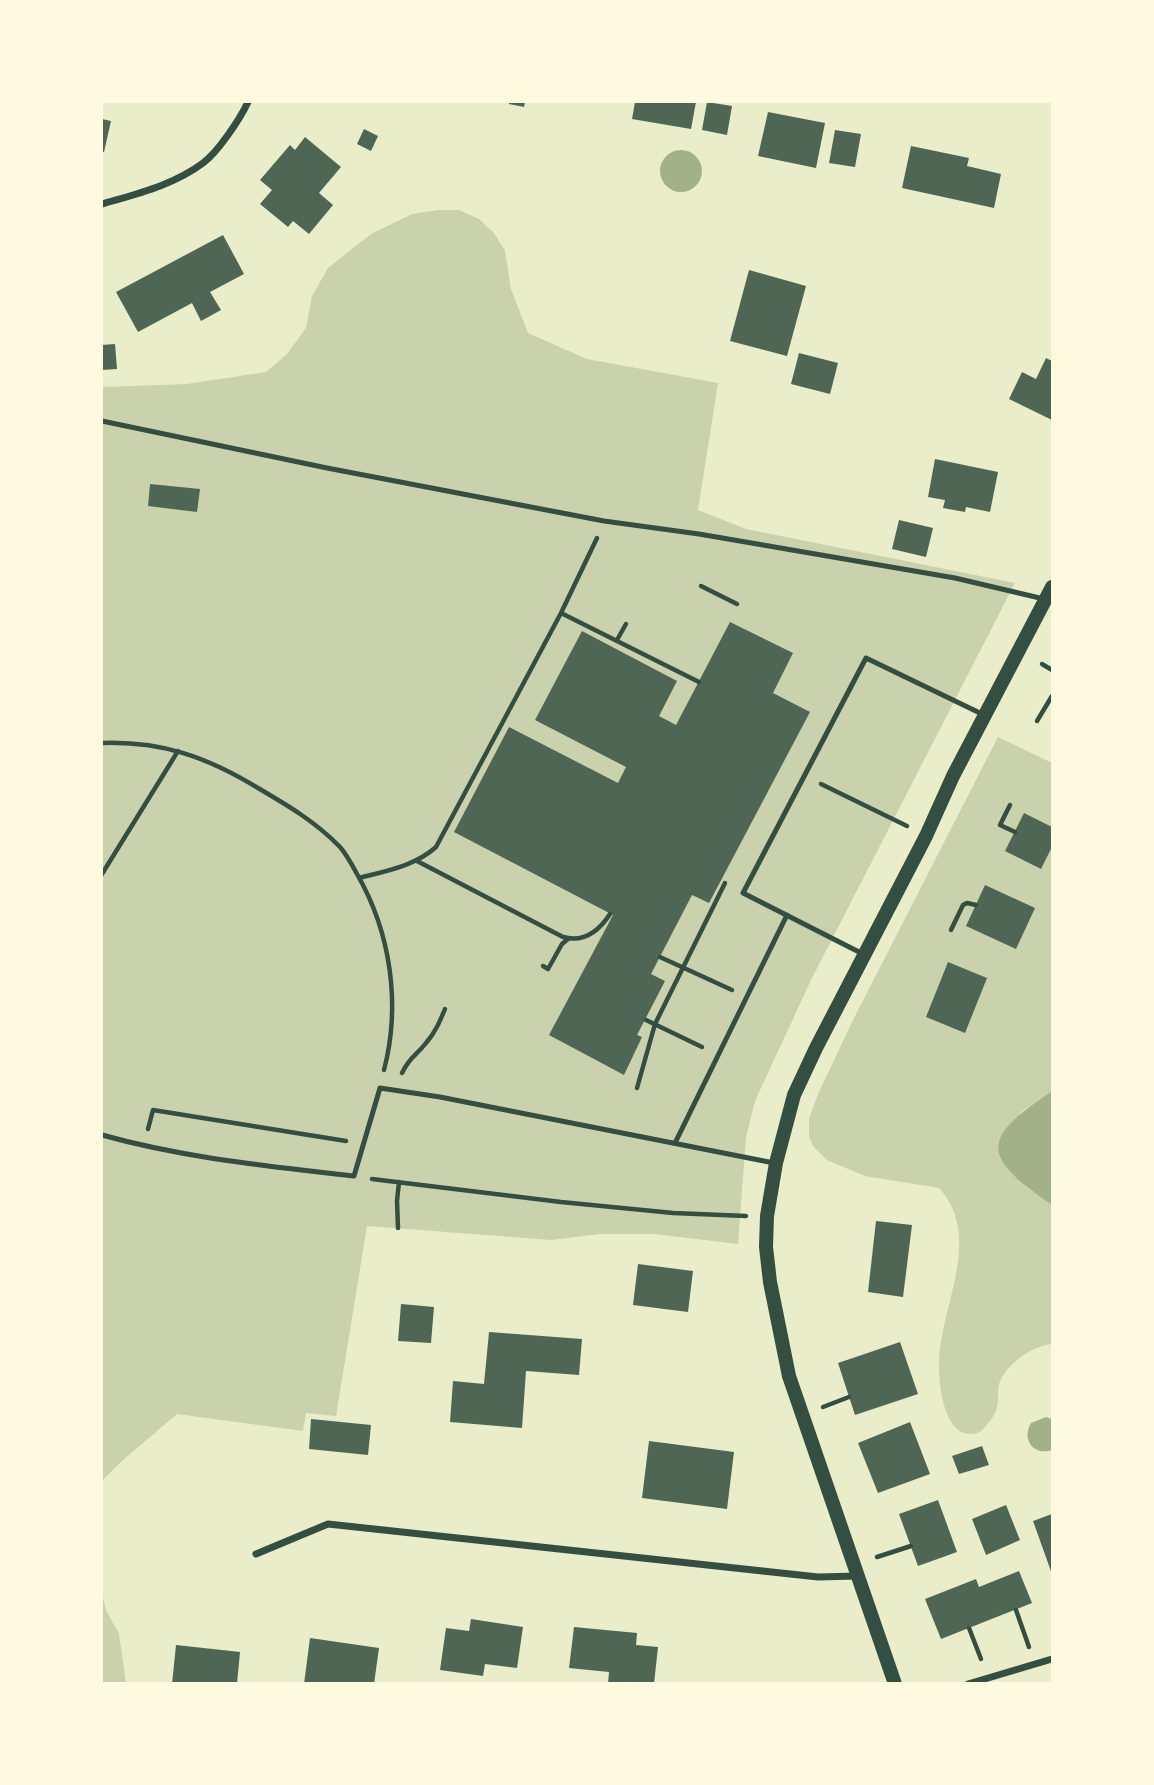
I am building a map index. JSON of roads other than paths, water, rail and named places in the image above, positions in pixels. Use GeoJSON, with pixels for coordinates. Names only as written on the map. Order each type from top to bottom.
{"type":"FeatureCollection","features":[{"type":"Feature","properties":{"kind":"main road"},"geometry":{"type":"LineString","coordinates":[[895,1684],[789,1376],[770,1282],[766,1247],[767,1216],[776,1163],[794,1095],[926,836],[953,776],[1049,593]]}},
{"type":"Feature","properties":{"kind":"street"},"geometry":{"type":"LineString","coordinates":[[102,204],[172,181],[205,162],[240,118],[248,102]]}},
{"type":"Feature","properties":{"kind":"street"},"geometry":{"type":"LineString","coordinates":[[256,1554],[328,1524],[818,1577],[857,1576]]}},
{"type":"Feature","properties":{"kind":"street"},"geometry":{"type":"LineString","coordinates":[[968,1684],[1052,1659]]}},
{"type":"Feature","properties":{"kind":"lane"},"geometry":{"type":"LineString","coordinates":[[102,421],[327,468],[604,521],[699,534],[1049,593]]}},
{"type":"Feature","properties":{"kind":"lane"},"geometry":{"type":"LineString","coordinates":[[864,955],[743,893],[866,658],[985,715]]}},
{"type":"Feature","properties":{"kind":"lane"},"geometry":{"type":"LineString","coordinates":[[675,1143],[787,915]]}},
{"type":"Feature","properties":{"kind":"lane"},"geometry":{"type":"LineString","coordinates":[[102,1135],[208,1160],[354,1176],[380,1088],[440,1097],[776,1163]]}}]}
